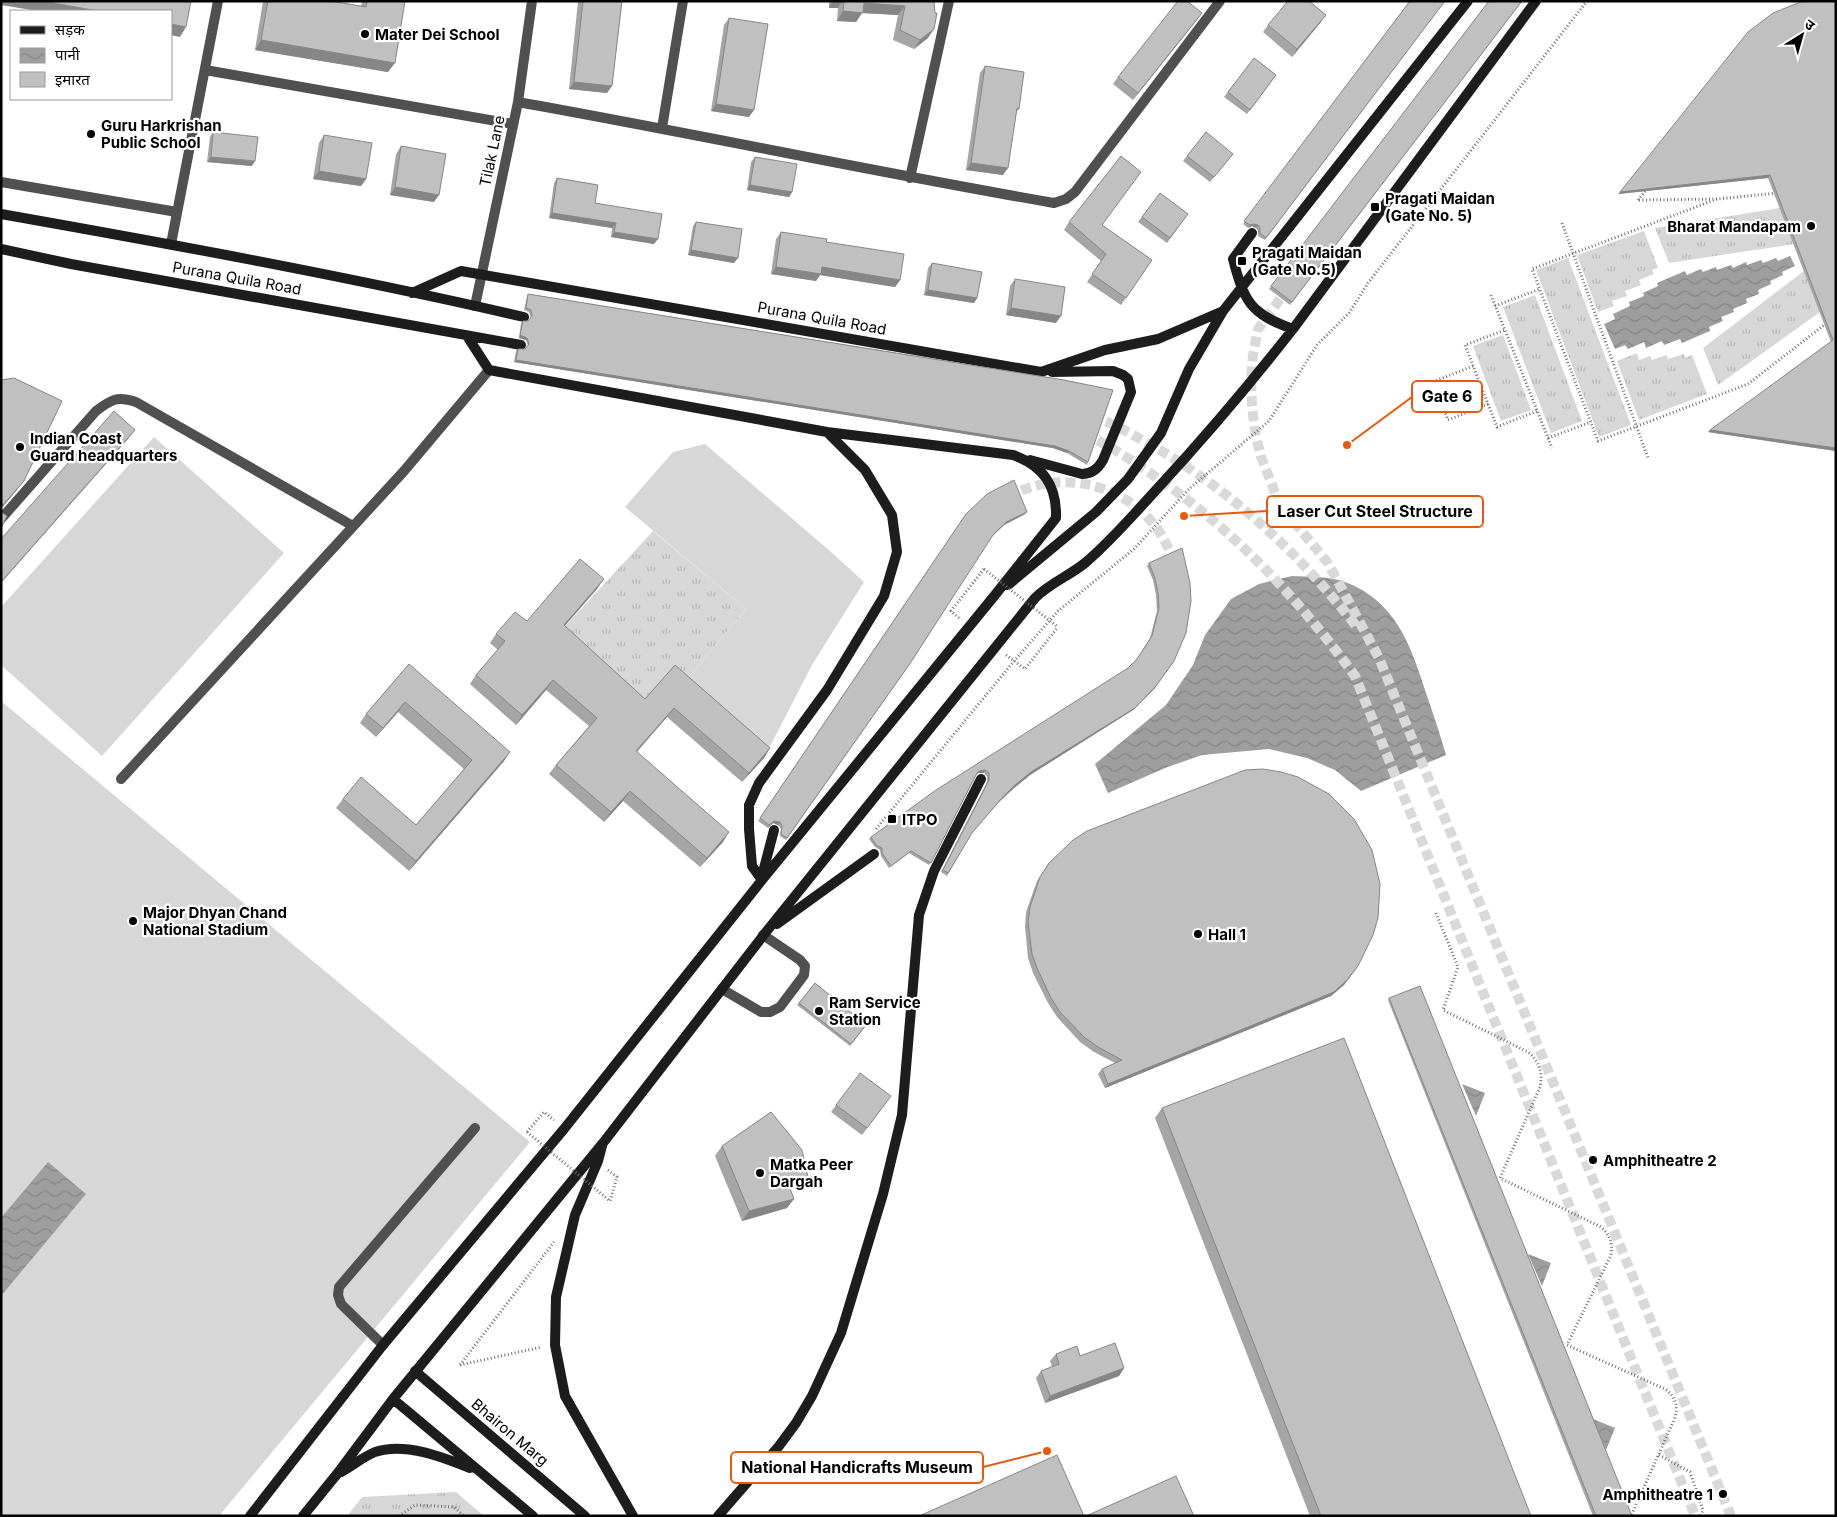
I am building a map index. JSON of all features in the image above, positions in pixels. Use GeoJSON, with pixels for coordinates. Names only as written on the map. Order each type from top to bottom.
{"type":"FeatureCollection","features":[{"type":"Feature","properties":{"kind":"main road"},"geometry":{"type":"LineString","coordinates":[[995,595],[1096,512],[1128,480],[1161,433],[1189,369],[1224,311],[1468,1]]}},
{"type":"Feature","properties":{"kind":"main road"},"geometry":{"type":"LineString","coordinates":[[303,1516],[415,1371],[603,1143],[765,933],[1036,598],[1048,586],[1085,563],[1124,525],[1183,461],[1293,330],[1536,1]]}},
{"type":"Feature","properties":{"kind":"main road","name":"Purana Quila Road"},"geometry":{"type":"LineString","coordinates":[[1,214],[171,244],[475,306],[524,318]]}},
{"type":"Feature","properties":{"kind":"main road"},"geometry":{"type":"LineString","coordinates":[[1252,233],[1233,259],[1241,289],[1261,315],[1293,330]]}},
{"type":"Feature","properties":{"kind":"main road","name":"Purana Quila Road"},"geometry":{"type":"LineString","coordinates":[[1,249],[71,264],[521,345]]}},
{"type":"Feature","properties":{"kind":"main road","name":"Purana Quila Road"},"geometry":{"type":"LineString","coordinates":[[412,293],[461,271],[1041,372],[1105,350],[1158,340],[1224,311]]}},
{"type":"Feature","properties":{"kind":"main road"},"geometry":{"type":"LineString","coordinates":[[467,336],[489,370],[827,432],[1013,455],[1076,473],[1087,474],[1092,472],[1100,465],[1131,392],[1128,379],[1119,372],[1113,371],[1041,372]]}},
{"type":"Feature","properties":{"kind":"main road"},"geometry":{"type":"LineString","coordinates":[[762,880],[752,866],[749,805],[759,783],[827,690],[884,596],[897,552],[892,515],[865,470],[827,432]]}},
{"type":"Feature","properties":{"kind":"main road"},"geometry":{"type":"LineString","coordinates":[[250,1516],[383,1345],[564,1129],[762,880],[1056,518],[1055,500],[1049,483],[1034,465],[1013,455]]}},
{"type":"Feature","properties":{"kind":"main road"},"geometry":{"type":"LineString","coordinates":[[718,1516],[779,1446],[796,1423],[812,1396],[841,1333],[883,1194],[902,1115],[919,915],[934,871],[981,779]]}},
{"type":"Feature","properties":{"kind":"main road"},"geometry":{"type":"LineString","coordinates":[[762,880],[774,830]]}},
{"type":"Feature","properties":{"kind":"main road"},"geometry":{"type":"LineString","coordinates":[[765,933],[874,854]]}},
{"type":"Feature","properties":{"kind":"main road"},"geometry":{"type":"LineString","coordinates":[[603,1143],[598,1162],[575,1215],[556,1298],[555,1345],[565,1396],[633,1516]]}},
{"type":"Feature","properties":{"kind":"main road","name":"Bhairon Marg"},"geometry":{"type":"LineString","coordinates":[[415,1371],[586,1516]]}},
{"type":"Feature","properties":{"kind":"main road"},"geometry":{"type":"LineString","coordinates":[[393,1399],[533,1516]]}},
{"type":"Feature","properties":{"kind":"main road"},"geometry":{"type":"LineString","coordinates":[[337,1474],[375,1452],[396,1449],[433,1453],[478,1471]]}},
{"type":"Feature","properties":{"kind":"street"},"geometry":{"type":"LineString","coordinates":[[171,244],[218,1]]}},
{"type":"Feature","properties":{"kind":"street","name":"Tilak Lane"},"geometry":{"type":"LineString","coordinates":[[475,306],[518,102],[532,1]]}},
{"type":"Feature","properties":{"kind":"street"},"geometry":{"type":"LineString","coordinates":[[662,128],[683,1]]}},
{"type":"Feature","properties":{"kind":"street"},"geometry":{"type":"LineString","coordinates":[[910,178],[949,1]]}},
{"type":"Feature","properties":{"kind":"street"},"geometry":{"type":"LineString","coordinates":[[518,102],[662,128],[910,178],[1054,203],[1066,200],[1075,192],[1220,1]]}},
{"type":"Feature","properties":{"kind":"street"},"geometry":{"type":"LineString","coordinates":[[205,70],[513,124]]}},
{"type":"Feature","properties":{"kind":"street"},"geometry":{"type":"LineString","coordinates":[[1,182],[177,212]]}},
{"type":"Feature","properties":{"kind":"street"},"geometry":{"type":"LineString","coordinates":[[121,779],[404,471],[489,370]]}},
{"type":"Feature","properties":{"kind":"street"},"geometry":{"type":"LineString","coordinates":[[1,519],[96,411],[107,402],[120,397],[136,402],[353,526]]}},
{"type":"Feature","properties":{"kind":"street"},"geometry":{"type":"LineString","coordinates":[[722,989],[761,1012],[770,1012],[780,1007],[804,975],[805,966],[765,933]]}},
{"type":"Feature","properties":{"kind":"street"},"geometry":{"type":"LineString","coordinates":[[383,1345],[341,1304],[338,1295],[339,1287],[475,1128]]}},
{"type":"Feature","properties":{"kind":"path"},"geometry":{"type":"LineString","coordinates":[[876,829],[1014,661],[1058,611],[1134,549],[1189,489],[1269,421],[1317,345],[1348,313],[1368,283],[1587,1]]}},
{"type":"Feature","properties":{"kind":"path"},"geometry":{"type":"LineString","coordinates":[[1651,185],[1638,200],[1717,199],[1786,192]]}},
{"type":"Feature","properties":{"kind":"path"},"geometry":{"type":"LineString","coordinates":[[1717,199],[1532,269],[1598,441],[1748,384],[1830,321]]}},
{"type":"Feature","properties":{"kind":"path"},"geometry":{"type":"LineString","coordinates":[[1562,223],[1648,458]]}},
{"type":"Feature","properties":{"kind":"path"},"geometry":{"type":"LineString","coordinates":[[1495,306],[1540,289]]}},
{"type":"Feature","properties":{"kind":"path"},"geometry":{"type":"LineString","coordinates":[[1491,295],[1552,448]]}},
{"type":"Feature","properties":{"kind":"path"},"geometry":{"type":"LineString","coordinates":[[1505,330],[1464,345],[1497,426],[1537,411]]}},
{"type":"Feature","properties":{"kind":"path"},"geometry":{"type":"LineString","coordinates":[[1473,366],[1433,382],[1448,420],[1488,404]]}},
{"type":"Feature","properties":{"kind":"path"},"geometry":{"type":"LineString","coordinates":[[1548,438],[1591,422]]}},
{"type":"Feature","properties":{"kind":"path"},"geometry":{"type":"LineString","coordinates":[[951,611],[984,569],[1058,627],[1025,669],[996,647]]}},
{"type":"Feature","properties":{"kind":"path"},"geometry":{"type":"LineString","coordinates":[[1436,913],[1458,967],[1442,1010],[1528,1052],[1534,1057],[1541,1071],[1540,1087],[1500,1178],[1600,1227],[1610,1237],[1611,1255],[1567,1345],[1665,1389],[1671,1393],[1677,1406],[1677,1414],[1631,1516]]}},
{"type":"Feature","properties":{"kind":"path"},"geometry":{"type":"LineString","coordinates":[[544,1112],[527,1132],[610,1201],[618,1177]]}},
{"type":"Feature","properties":{"kind":"path"},"geometry":{"type":"LineString","coordinates":[[543,1347],[460,1365],[557,1238]]}},
{"type":"Feature","properties":{"kind":"path"},"geometry":{"type":"LineString","coordinates":[[1659,1456],[1690,1472],[1703,1510],[1701,1516]]}},
{"type":"Feature","properties":{"kind":"path"},"geometry":{"type":"LineString","coordinates":[[399,1516],[415,1505],[454,1507],[464,1516]]}},
{"type":"Feature","properties":{"kind":"green space"},"geometry":{"type":"Polygon","coordinates":[[[1780,208],[1794,244],[1669,263],[1655,228],[1780,208]]]}},
{"type":"Feature","properties":{"kind":"green space"},"geometry":{"type":"Polygon","coordinates":[[[1644,231],[1658,268],[1652,270],[1654,274],[1639,280],[1641,285],[1625,291],[1627,296],[1612,301],[1614,306],[1598,312],[1577,255],[1644,231]]]}},
{"type":"Feature","properties":{"kind":"green space"},"geometry":{"type":"Polygon","coordinates":[[[1568,258],[1631,425],[1599,437],[1536,270],[1568,258]]]}},
{"type":"Feature","properties":{"kind":"green space"},"geometry":{"type":"Polygon","coordinates":[[[1804,271],[1820,312],[1718,385],[1703,348],[1804,271]]]}},
{"type":"Feature","properties":{"kind":"green space"},"geometry":{"type":"Polygon","coordinates":[[[1535,295],[1582,421],[1551,433],[1503,307],[1535,295]]]}},
{"type":"Feature","properties":{"kind":"green space"},"geometry":{"type":"Polygon","coordinates":[[[1503,335],[1531,410],[1501,421],[1473,346],[1503,335]]]}},
{"type":"Feature","properties":{"kind":"green space"},"geometry":{"type":"Polygon","coordinates":[[[1637,353],[1639,360],[1650,356],[1652,360],[1667,355],[1668,359],[1684,354],[1685,358],[1692,355],[1707,394],[1639,420],[1617,361],[1637,353]]]}},
{"type":"Feature","properties":{"kind":"green space"},"geometry":{"type":"Polygon","coordinates":[[[154,437],[284,553],[102,756],[1,665],[1,607],[154,437]]]}},
{"type":"Feature","properties":{"kind":"green space"},"geometry":{"type":"Polygon","coordinates":[[[705,444],[864,582],[812,665],[764,758],[681,686],[746,609],[625,507],[673,452],[705,444]]]}},
{"type":"Feature","properties":{"kind":"green space"},"geometry":{"type":"Polygon","coordinates":[[[653,531],[746,609],[681,686],[638,709],[557,635],[653,531]]]}},
{"type":"Feature","properties":{"kind":"green space","name":"Major Dhyan Chand National Stadium"},"geometry":{"type":"Polygon","coordinates":[[[1,701],[530,1142],[219,1516],[1,1516],[1,701]]]}},
{"type":"Feature","properties":{"kind":"green space"},"geometry":{"type":"Polygon","coordinates":[[[456,1492],[484,1516],[347,1516],[362,1497],[456,1492]]]}},
{"type":"Feature","properties":{"kind":"water"},"geometry":{"type":"Polygon","coordinates":[[[1790,256],[1795,266],[1782,272],[1783,275],[1770,281],[1771,284],[1758,290],[1759,294],[1746,299],[1747,303],[1733,309],[1734,312],[1721,317],[1723,321],[1709,327],[1710,331],[1682,343],[1680,339],[1664,345],[1662,341],[1646,348],[1644,342],[1628,349],[1625,345],[1615,349],[1604,324],[1615,319],[1613,314],[1630,306],[1629,302],[1644,296],[1643,293],[1658,286],[1657,283],[1685,271],[1687,275],[1701,269],[1703,272],[1716,267],[1717,270],[1731,265],[1733,268],[1746,262],[1747,265],[1761,260],[1763,263],[1776,258],[1778,261],[1790,256]]]}},
{"type":"Feature","properties":{"kind":"water"},"geometry":{"type":"Polygon","coordinates":[[[1292,576],[1326,578],[1345,582],[1363,590],[1389,613],[1399,627],[1414,658],[1446,755],[1361,791],[1335,770],[1307,758],[1269,749],[1202,755],[1165,768],[1108,793],[1095,764],[1166,705],[1193,665],[1205,635],[1231,599],[1259,584],[1292,576]]]}},
{"type":"Feature","properties":{"kind":"water"},"geometry":{"type":"Polygon","coordinates":[[[1462,1084],[1485,1093],[1476,1116],[1462,1084]]]}},
{"type":"Feature","properties":{"kind":"water"},"geometry":{"type":"Polygon","coordinates":[[[48,1162],[86,1194],[1,1296],[1,1218],[48,1162]]]}},
{"type":"Feature","properties":{"kind":"water"},"geometry":{"type":"Polygon","coordinates":[[[1528,1254],[1551,1263],[1542,1286],[1528,1254]]]}},
{"type":"Feature","properties":{"kind":"water"},"geometry":{"type":"Polygon","coordinates":[[[1593,1419],[1615,1428],[1606,1450],[1593,1419]]]}},
{"type":"Feature","properties":{"kind":"building"},"geometry":{"type":"Polygon","coordinates":[[[42,1],[191,1],[186,27],[172,24],[172,10],[92,10],[42,1]]]}},
{"type":"Feature","properties":{"kind":"building"},"geometry":{"type":"Polygon","coordinates":[[[268,1],[331,1],[366,7],[367,1],[405,1],[395,63],[261,40],[268,1]]]}},
{"type":"Feature","properties":{"kind":"building"},"geometry":{"type":"Polygon","coordinates":[[[583,1],[622,1],[612,86],[574,82],[583,1]]]}},
{"type":"Feature","properties":{"kind":"building"},"geometry":{"type":"Polygon","coordinates":[[[844,1],[934,1],[935,13],[937,13],[934,29],[920,40],[900,30],[905,6],[864,3],[863,13],[843,11],[844,1]]]}},
{"type":"Feature","properties":{"kind":"building"},"geometry":{"type":"Polygon","coordinates":[[[1178,1],[1187,1],[1202,13],[1138,93],[1118,77],[1178,1]]]}},
{"type":"Feature","properties":{"kind":"building"},"geometry":{"type":"Polygon","coordinates":[[[1288,1],[1309,1],[1326,15],[1297,49],[1268,25],[1288,1]]]}},
{"type":"Feature","properties":{"kind":"building"},"geometry":{"type":"Polygon","coordinates":[[[1410,1],[1445,1],[1266,238],[1260,233],[1258,225],[1250,225],[1244,221],[1410,1]]]}},
{"type":"Feature","properties":{"kind":"building"},"geometry":{"type":"Polygon","coordinates":[[[1489,1],[1522,1],[1292,302],[1271,286],[1489,1]]]}},
{"type":"Feature","properties":{"kind":"building","name":"Bharat Mandapam"},"geometry":{"type":"Polygon","coordinates":[[[1803,1],[1836,1],[1836,448],[1710,430],[1833,340],[1770,175],[1620,192],[1748,32],[1773,13],[1803,1]]]}},
{"type":"Feature","properties":{"kind":"building"},"geometry":{"type":"Polygon","coordinates":[[[729,18],[768,24],[754,110],[716,104],[729,18]]]}},
{"type":"Feature","properties":{"kind":"building"},"geometry":{"type":"Polygon","coordinates":[[[1254,58],[1276,75],[1250,110],[1228,92],[1254,58]]]}},
{"type":"Feature","properties":{"kind":"building"},"geometry":{"type":"Polygon","coordinates":[[[985,66],[1024,72],[1008,168],[971,163],[985,66]]]}},
{"type":"Feature","properties":{"kind":"building"},"geometry":{"type":"Polygon","coordinates":[[[213,132],[258,137],[255,161],[211,157],[213,132]]]}},
{"type":"Feature","properties":{"kind":"building"},"geometry":{"type":"Polygon","coordinates":[[[1206,132],[1233,154],[1214,177],[1187,156],[1206,132]]]}},
{"type":"Feature","properties":{"kind":"building"},"geometry":{"type":"Polygon","coordinates":[[[324,135],[372,143],[366,179],[319,171],[324,135]]]}},
{"type":"Feature","properties":{"kind":"building"},"geometry":{"type":"Polygon","coordinates":[[[401,146],[446,154],[439,195],[395,187],[401,146]]]}},
{"type":"Feature","properties":{"kind":"building"},"geometry":{"type":"Polygon","coordinates":[[[1121,156],[1141,172],[1102,225],[1152,260],[1126,298],[1092,274],[1106,254],[1069,222],[1121,156]]]}},
{"type":"Feature","properties":{"kind":"building"},"geometry":{"type":"Polygon","coordinates":[[[755,157],[797,164],[792,192],[750,185],[755,157]]]}},
{"type":"Feature","properties":{"kind":"building"},"geometry":{"type":"Polygon","coordinates":[[[557,178],[598,185],[595,203],[662,214],[658,239],[614,232],[616,223],[552,213],[557,178]]]}},
{"type":"Feature","properties":{"kind":"building"},"geometry":{"type":"Polygon","coordinates":[[[1160,193],[1188,214],[1170,238],[1142,217],[1160,193]]]}},
{"type":"Feature","properties":{"kind":"building"},"geometry":{"type":"Polygon","coordinates":[[[696,222],[742,229],[738,258],[691,250],[696,222]]]}},
{"type":"Feature","properties":{"kind":"building"},"geometry":{"type":"Polygon","coordinates":[[[781,232],[827,239],[826,242],[904,254],[900,280],[822,267],[821,274],[776,267],[781,232]]]}},
{"type":"Feature","properties":{"kind":"building"},"geometry":{"type":"Polygon","coordinates":[[[932,263],[982,272],[977,298],[928,290],[932,263]]]}},
{"type":"Feature","properties":{"kind":"building"},"geometry":{"type":"Polygon","coordinates":[[[1015,279],[1065,287],[1061,316],[1011,308],[1015,279]]]}},
{"type":"Feature","properties":{"kind":"building"},"geometry":{"type":"Polygon","coordinates":[[[528,294],[1064,380],[1113,390],[1088,462],[1069,451],[1055,446],[516,360],[518,349],[525,349],[529,344],[527,338],[520,335],[523,321],[528,321],[532,316],[531,310],[526,308],[528,294]]]}},
{"type":"Feature","properties":{"kind":"building","name":"Indian Coast Guard headquarters"},"geometry":{"type":"Polygon","coordinates":[[[14,378],[62,401],[24,481],[1,507],[1,380],[14,378]]]}},
{"type":"Feature","properties":{"kind":"building"},"geometry":{"type":"Polygon","coordinates":[[[114,411],[135,430],[1,582],[1,539],[114,411]]]}},
{"type":"Feature","properties":{"kind":"building"},"geometry":{"type":"Polygon","coordinates":[[[1014,480],[1027,512],[1006,522],[993,535],[909,665],[787,838],[781,834],[782,826],[780,822],[774,821],[769,825],[760,818],[966,514],[987,494],[1014,480]]]}},
{"type":"Feature","properties":{"kind":"building"},"geometry":{"type":"Polygon","coordinates":[[[1,512],[7,516],[1,528],[1,512]]]}},
{"type":"Feature","properties":{"kind":"building"},"geometry":{"type":"Polygon","coordinates":[[[1182,548],[1190,583],[1191,601],[1186,633],[1174,661],[1156,686],[1135,708],[1031,772],[1015,785],[972,833],[948,873],[943,870],[989,780],[989,773],[985,770],[977,773],[931,863],[911,851],[891,866],[882,853],[882,848],[876,845],[871,837],[936,790],[1128,668],[1137,659],[1152,636],[1159,608],[1155,578],[1149,563],[1182,548]]]}},
{"type":"Feature","properties":{"kind":"building"},"geometry":{"type":"Polygon","coordinates":[[[580,559],[604,579],[564,625],[645,699],[675,665],[770,748],[749,773],[674,708],[636,751],[729,832],[707,858],[630,791],[611,812],[556,765],[597,718],[553,680],[522,715],[476,675],[505,641],[496,634],[515,612],[527,621],[580,559]]]}},
{"type":"Feature","properties":{"kind":"building"},"geometry":{"type":"Polygon","coordinates":[[[409,664],[510,752],[416,861],[343,799],[361,777],[416,825],[472,760],[405,702],[383,728],[366,714],[409,664]]]}},
{"type":"Feature","properties":{"kind":"building","name":"Hall 1"},"geometry":{"type":"Polygon","coordinates":[[[1263,769],[1298,777],[1329,794],[1354,819],[1372,850],[1380,884],[1378,918],[1373,935],[1358,966],[1334,992],[1108,1084],[1102,1069],[1122,1060],[1084,1037],[1060,1012],[1051,998],[1032,954],[1028,922],[1030,907],[1040,877],[1049,863],[1073,840],[1087,831],[1245,770],[1263,769]]]}},
{"type":"Feature","properties":{"kind":"building"},"geometry":{"type":"Polygon","coordinates":[[[815,983],[866,1025],[851,1044],[799,1003],[815,983]]]}},
{"type":"Feature","properties":{"kind":"building"},"geometry":{"type":"Polygon","coordinates":[[[1420,986],[1632,1516],[1596,1516],[1389,998],[1420,986]]]}},
{"type":"Feature","properties":{"kind":"building"},"geometry":{"type":"Polygon","coordinates":[[[1344,1038],[1531,1516],[1321,1516],[1162,1108],[1344,1038]]]}},
{"type":"Feature","properties":{"kind":"building"},"geometry":{"type":"Polygon","coordinates":[[[860,1073],[891,1096],[867,1128],[836,1105],[860,1073]]]}},
{"type":"Feature","properties":{"kind":"building","name":"Matka Peer Dargah"},"geometry":{"type":"Polygon","coordinates":[[[771,1112],[802,1150],[808,1177],[786,1178],[794,1199],[749,1211],[722,1146],[771,1112]]]}},
{"type":"Feature","properties":{"kind":"building"},"geometry":{"type":"Polygon","coordinates":[[[1115,1343],[1124,1368],[1050,1396],[1041,1371],[1059,1364],[1056,1354],[1077,1346],[1080,1356],[1115,1343]]]}},
{"type":"Feature","properties":{"kind":"building"},"geometry":{"type":"Polygon","coordinates":[[[1057,1455],[1084,1516],[919,1516],[1057,1455]]]}},
{"type":"Feature","properties":{"kind":"building"},"geometry":{"type":"Polygon","coordinates":[[[1176,1476],[1194,1516],[1086,1516],[1176,1476]]]}},
{"type":"Feature","properties":{"kind":"tunnel"},"geometry":{"type":"LineString","coordinates":[[1289,287],[1258,329],[1253,355],[1251,380],[1252,406],[1255,432],[1261,457],[1280,505],[1328,563],[1379,658],[1731,1516]]}},
{"type":"Feature","properties":{"kind":"tunnel"},"geometry":{"type":"LineString","coordinates":[[1092,416],[1153,446],[1211,483],[1238,504],[1264,526],[1312,574],[1357,627]]}},
{"type":"Feature","properties":{"kind":"tunnel"},"geometry":{"type":"LineString","coordinates":[[1084,434],[1111,447],[1153,475],[1210,518],[1237,542],[1263,566],[1311,619],[1355,676],[1695,1516]]}},
{"type":"Feature","properties":{"kind":"tunnel"},"geometry":{"type":"LineString","coordinates":[[1008,497],[1026,489],[1045,484],[1065,482],[1085,484],[1103,489],[1121,497],[1138,508],[1152,522],[1166,543],[1175,566]]}},
{"type":"Feature","properties":{"kind":"place","name":"Mater Dei School"},"geometry":{"type":"Point","coordinates":[365,34]}},
{"type":"Feature","properties":{"kind":"place","name":"Guru Harkrishan Public School"},"geometry":{"type":"Point","coordinates":[91,134]}},
{"type":"Feature","properties":{"kind":"place","name":"Pragati Maidan (Gate No. 5)"},"geometry":{"type":"Point","coordinates":[1375,207]}},
{"type":"Feature","properties":{"kind":"place","name":"Bharat Mandapam"},"geometry":{"type":"Point","coordinates":[1811,226]}},
{"type":"Feature","properties":{"kind":"place","name":"Pragati Maidan (Gate No.5)"},"geometry":{"type":"Point","coordinates":[1242,261]}},
{"type":"Feature","properties":{"kind":"place","name":"Gate 6"},"geometry":{"type":"Point","coordinates":[1347,445]}},
{"type":"Feature","properties":{"kind":"place","name":"Indian Coast Guard headquarters"},"geometry":{"type":"Point","coordinates":[20,447]}},
{"type":"Feature","properties":{"kind":"place","name":"Laser Cut Steel Structure"},"geometry":{"type":"Point","coordinates":[1184,516]}},
{"type":"Feature","properties":{"kind":"place","name":"ITPO"},"geometry":{"type":"Point","coordinates":[892,819]}},
{"type":"Feature","properties":{"kind":"place","name":"Major Dhyan Chand National Stadium"},"geometry":{"type":"Point","coordinates":[133,921]}},
{"type":"Feature","properties":{"kind":"place","name":"Hall 1"},"geometry":{"type":"Point","coordinates":[1198,934]}},
{"type":"Feature","properties":{"kind":"place","name":"Ram Service Station"},"geometry":{"type":"Point","coordinates":[819,1011]}},
{"type":"Feature","properties":{"kind":"place","name":"Amphitheatre 2"},"geometry":{"type":"Point","coordinates":[1593,1160]}},
{"type":"Feature","properties":{"kind":"place","name":"Matka Peer Dargah"},"geometry":{"type":"Point","coordinates":[760,1173]}},
{"type":"Feature","properties":{"kind":"place","name":"National Handicrafts Museum"},"geometry":{"type":"Point","coordinates":[1047,1451]}},
{"type":"Feature","properties":{"kind":"place","name":"Amphitheatre 1"},"geometry":{"type":"Point","coordinates":[1723,1494]}}]}
